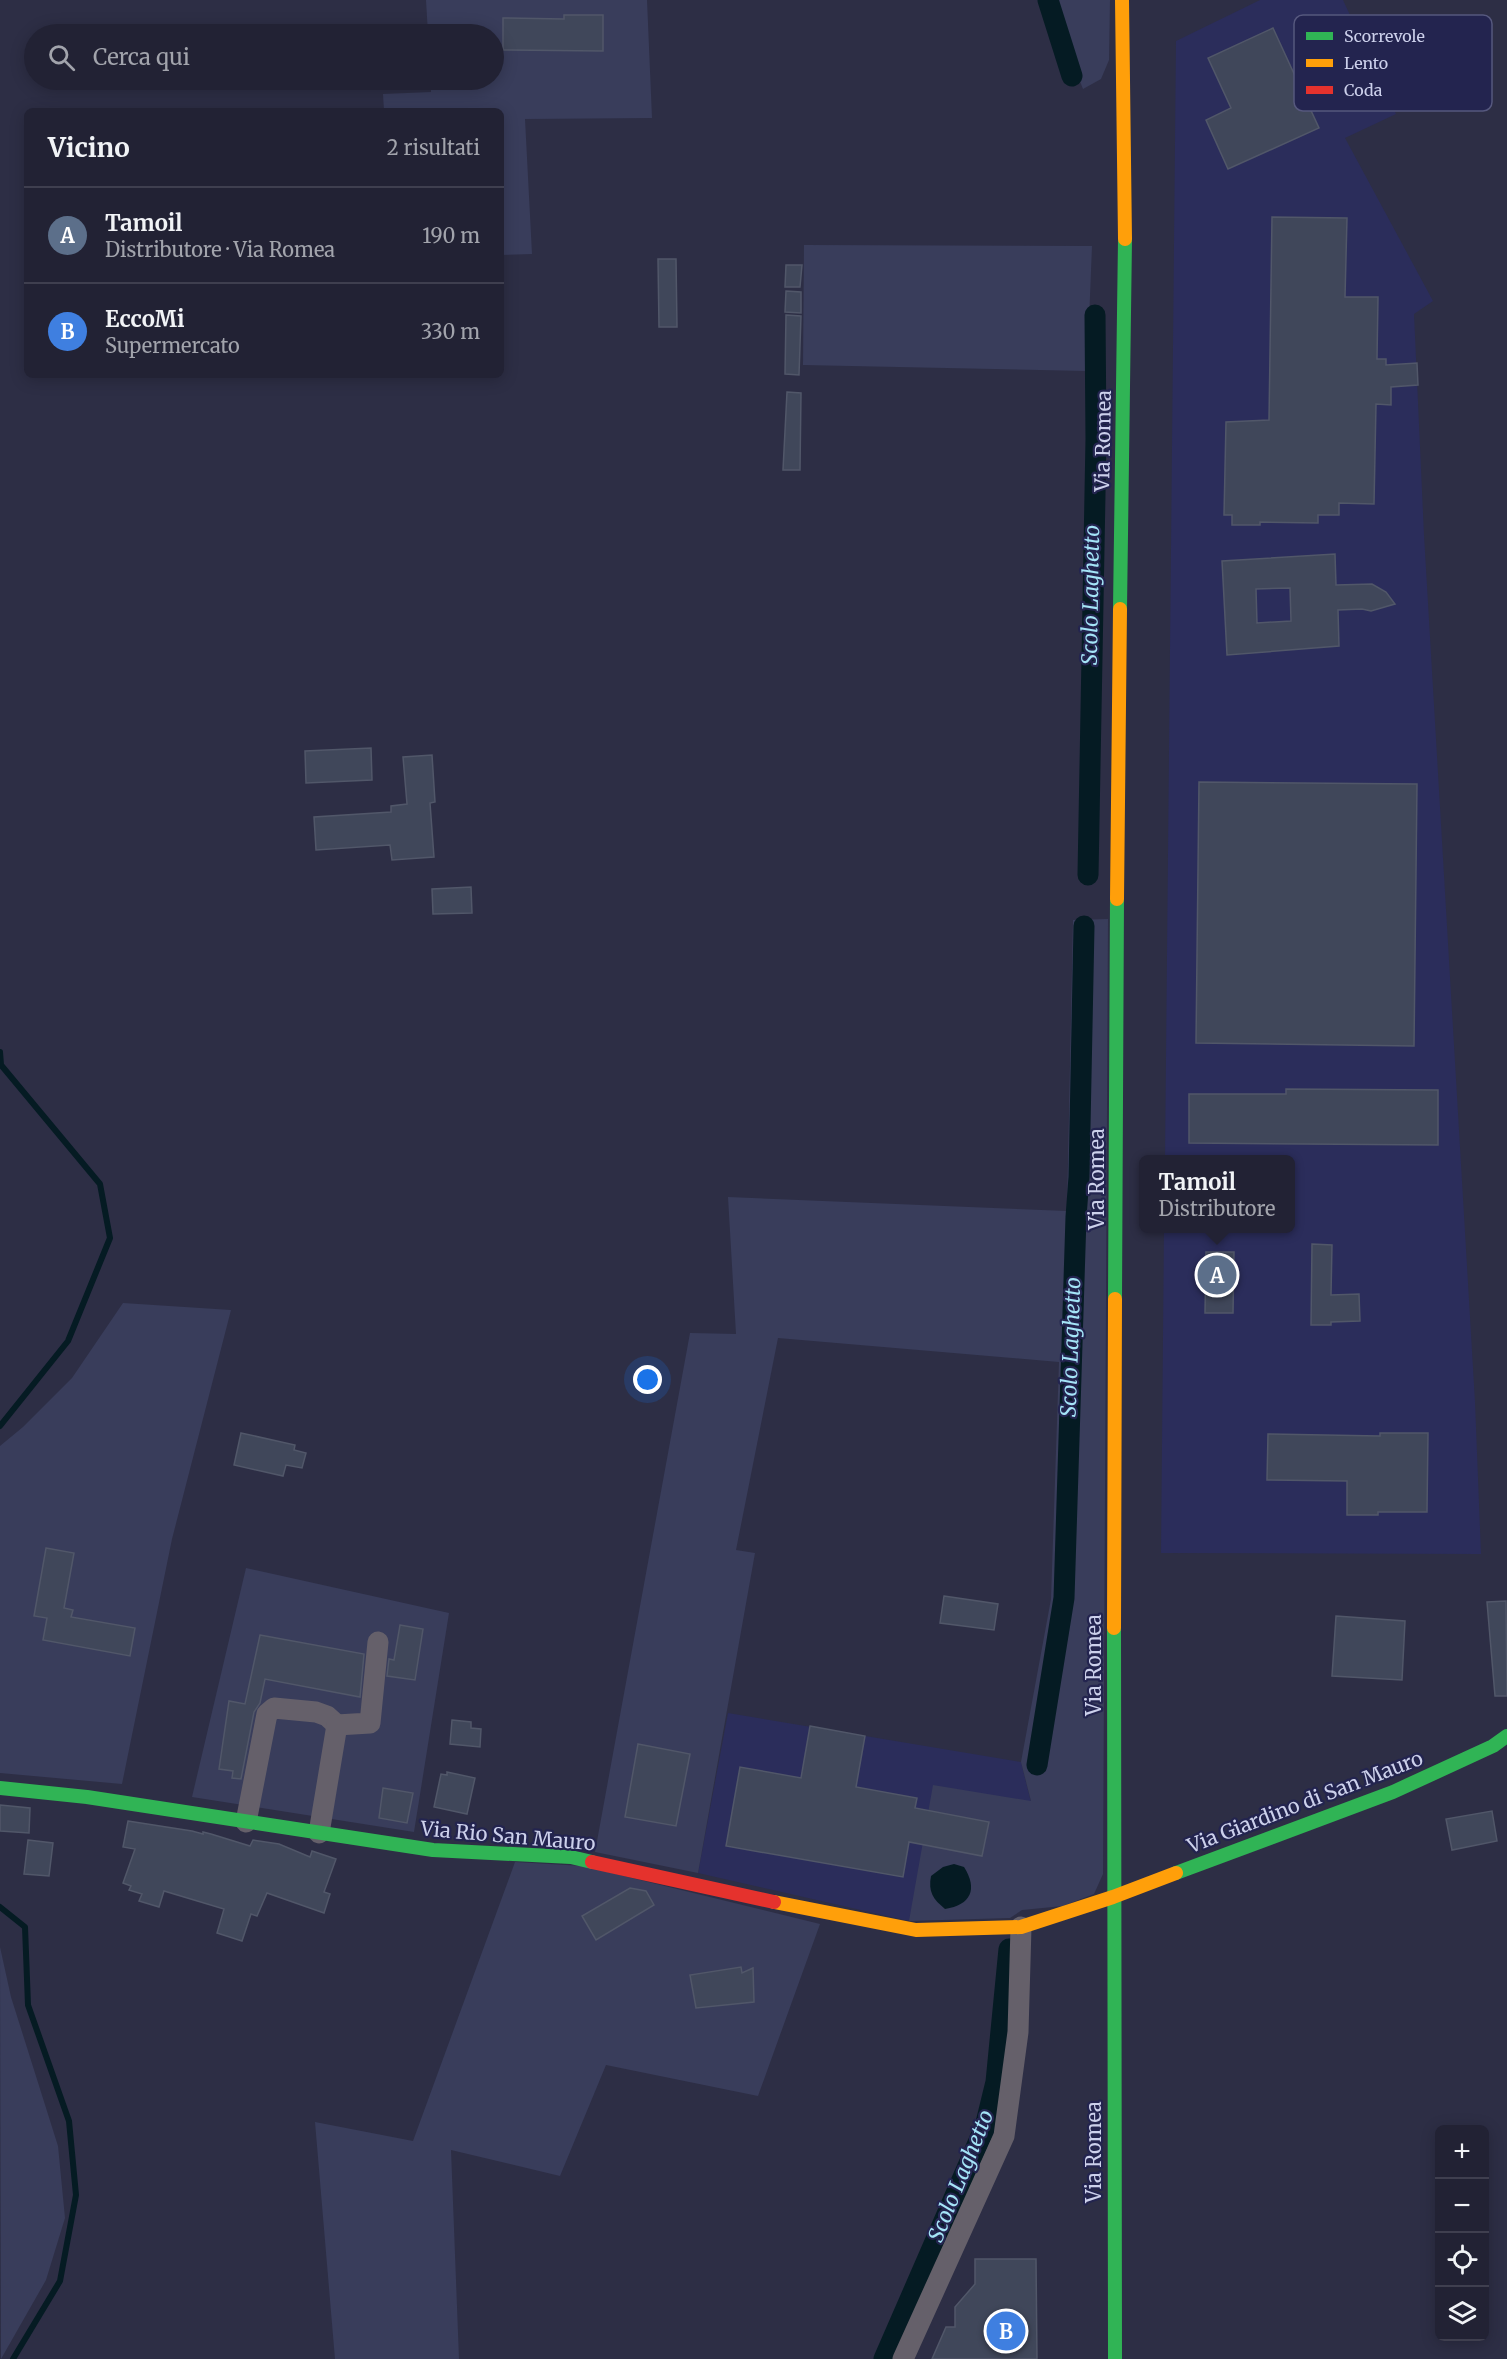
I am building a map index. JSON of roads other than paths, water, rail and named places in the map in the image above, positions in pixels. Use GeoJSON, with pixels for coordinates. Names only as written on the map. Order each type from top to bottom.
{"type":"FeatureCollection","features":[{"type":"Feature","properties":{"kind":"main road","name":"Via Romea"},"geometry":{"type":"LineString","coordinates":[[1115,2359],[1113,1898],[1117,903],[1125,210],[1122,0]]}},
{"type":"Feature","properties":{"kind":"main road","name":"Via Giardino di San Mauro"},"geometry":{"type":"LineString","coordinates":[[1113,1898],[1393,1791],[1493,1746],[1507,1736]]}},
{"type":"Feature","properties":{"kind":"main road","name":"Via Rio San Mauro"},"geometry":{"type":"LineString","coordinates":[[0,1788],[87,1797],[433,1850],[571,1857],[801,1908],[916,1930],[1021,1927],[1113,1898]]}},
{"type":"Feature","properties":{"kind":"street"},"geometry":{"type":"LineString","coordinates":[[246,1822],[267,1714],[274,1708],[316,1712],[327,1716],[337,1725],[370,1723],[378,1642]]}},
{"type":"Feature","properties":{"kind":"street"},"geometry":{"type":"LineString","coordinates":[[319,1833],[337,1725]]}},
{"type":"Feature","properties":{"kind":"street"},"geometry":{"type":"LineString","coordinates":[[903,2359],[1004,2136],[1018,2032],[1021,1927]]}},
{"type":"Feature","properties":{"kind":"waterway","name":"Scolo Laghetto"},"geometry":{"type":"LineString","coordinates":[[1048,0],[1072,76]]}},
{"type":"Feature","properties":{"kind":"waterway","name":"Scolo Laghetto"},"geometry":{"type":"LineString","coordinates":[[1088,875],[1096,439],[1095,315]]}},
{"type":"Feature","properties":{"kind":"waterway","name":"Scolo Laghetto"},"geometry":{"type":"LineString","coordinates":[[1037,1765],[1064,1598],[1079,1177],[1084,926]]}},
{"type":"Feature","properties":{"kind":"waterway"},"geometry":{"type":"LineString","coordinates":[[0,1052],[1,1065],[100,1184],[110,1238],[68,1341],[0,1426]]}},
{"type":"Feature","properties":{"kind":"waterway"},"geometry":{"type":"LineString","coordinates":[[0,1907],[25,1927],[28,2005],[69,2121],[76,2195],[60,2281],[13,2359]]}},
{"type":"Feature","properties":{"kind":"waterway","name":"Scolo Laghetto"},"geometry":{"type":"LineString","coordinates":[[884,2359],[985,2127],[996,2082],[1009,1949]]}},
{"type":"Feature","properties":{"kind":"place","name":"Tamoil"},"geometry":{"type":"Point","coordinates":[1217,1275]}},
{"type":"Feature","properties":{"kind":"place","name":"EccoMi"},"geometry":{"type":"Point","coordinates":[1006,2331]}}]}
